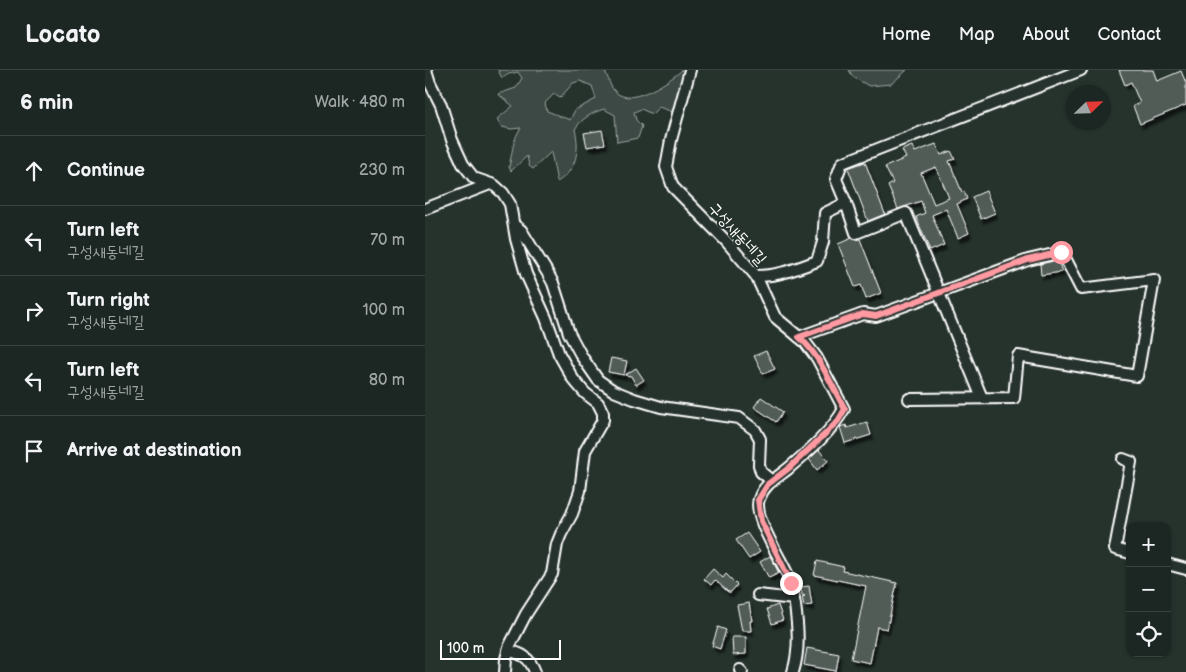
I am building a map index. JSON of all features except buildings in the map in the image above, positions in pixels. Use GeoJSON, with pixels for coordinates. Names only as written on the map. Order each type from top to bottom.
{"type":"FeatureCollection","features":[{"type":"Feature","properties":{"kind":"street"},"geometry":{"type":"LineString","coordinates":[[426,70],[463,164],[474,178],[495,185],[503,192],[510,204],[516,240],[526,274],[546,318],[559,354],[573,379],[585,393],[598,403],[603,413],[603,420],[585,451],[578,497],[557,544],[552,574],[526,614],[508,651],[505,672]]}},
{"type":"Feature","properties":{"kind":"street","name":"구성새동네길"},"geometry":{"type":"LineString","coordinates":[[690,70],[671,140],[666,167],[673,187],[756,276],[775,317],[805,342],[817,358],[845,409],[838,421],[823,436],[789,468],[768,484],[758,500],[761,521],[791,583],[799,632],[797,659],[793,672]]}},
{"type":"Feature","properties":{"kind":"street"},"geometry":{"type":"LineString","coordinates":[[982,398],[906,213],[856,233],[836,179],[842,163],[1081,70]]}},
{"type":"Feature","properties":{"kind":"street"},"geometry":{"type":"LineString","coordinates":[[425,209],[490,184]]}},
{"type":"Feature","properties":{"kind":"street"},"geometry":{"type":"LineString","coordinates":[[756,276],[772,276],[817,261],[823,242],[825,213],[846,203]]}},
{"type":"Feature","properties":{"kind":"street"},"geometry":{"type":"LineString","coordinates":[[515,225],[521,230],[553,283],[569,333],[582,357],[598,380],[614,391],[661,407],[739,418],[755,430],[760,439],[759,465],[761,472],[772,481]]}},
{"type":"Feature","properties":{"kind":"street"},"geometry":{"type":"LineString","coordinates":[[799,337],[863,314],[876,316],[1028,260],[1061,252],[1081,289],[1154,280],[1137,376],[1018,356],[1014,398],[909,399]]}},
{"type":"Feature","properties":{"kind":"street"},"geometry":{"type":"LineString","coordinates":[[1123,459],[1131,462],[1115,549],[1126,552]]}},
{"type":"Feature","properties":{"kind":"street"},"geometry":{"type":"LineString","coordinates":[[1171,565],[1186,569]]}},
{"type":"Feature","properties":{"kind":"street"},"geometry":{"type":"LineString","coordinates":[[758,595],[794,599]]}},
{"type":"Feature","properties":{"kind":"street"},"geometry":{"type":"LineString","coordinates":[[508,651],[525,656],[532,663],[535,672]]}},
{"type":"Feature","properties":{"kind":"shaded area"},"geometry":{"type":"Polygon","coordinates":[[[498,70],[604,70],[613,89],[625,97],[642,94],[651,90],[682,70],[685,75],[673,112],[659,107],[652,114],[641,109],[634,112],[636,120],[642,126],[638,138],[617,142],[615,115],[604,109],[584,119],[575,129],[577,152],[573,165],[569,172],[557,182],[551,152],[533,169],[529,166],[527,156],[511,171],[509,167],[513,146],[521,128],[511,129],[502,127],[497,119],[513,106],[498,94],[516,88],[522,78],[518,72],[502,78],[498,70]],[[580,81],[573,83],[560,98],[554,94],[545,103],[547,111],[570,120],[575,110],[596,99],[592,86],[580,81]]]}},
{"type":"Feature","properties":{"kind":"shaded area"},"geometry":{"type":"Polygon","coordinates":[[[849,70],[907,70],[891,84],[869,86],[853,77],[849,70]]]}},
{"type":"Feature","properties":{"kind":"route"},"geometry":{"type":"LineString","coordinates":[[791,583],[761,521],[758,500],[768,484],[789,468],[823,436],[838,421],[845,409],[817,358],[799,337],[863,314],[876,316],[1028,260],[1061,252]]}}]}
